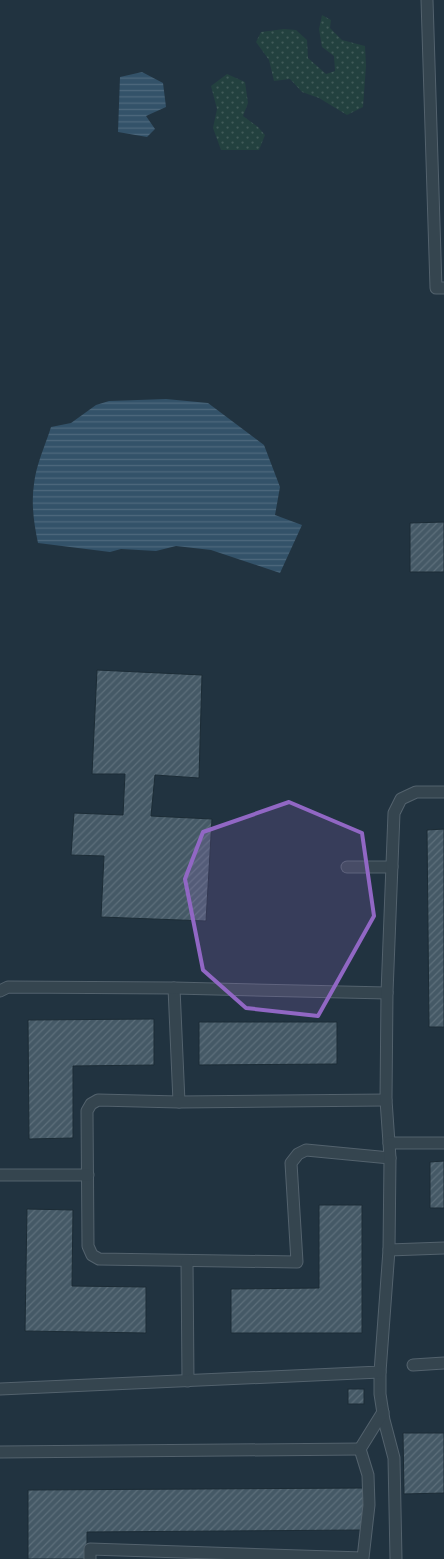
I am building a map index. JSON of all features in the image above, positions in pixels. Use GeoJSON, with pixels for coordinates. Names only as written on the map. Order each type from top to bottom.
{"type":"FeatureCollection","features":[{"type":"Feature","properties":{"kind":"lane"},"geometry":{"type":"LineString","coordinates":[[427,0],[436,288],[444,288]]}},
{"type":"Feature","properties":{"kind":"lane"},"geometry":{"type":"LineString","coordinates":[[396,1559],[394,1458],[380,1394],[389,1250],[390,1158],[386,1100],[387,993],[394,813],[401,799],[416,792],[444,792]]}},
{"type":"Feature","properties":{"kind":"lane"},"geometry":{"type":"LineString","coordinates":[[346,867],[392,868]]}},
{"type":"Feature","properties":{"kind":"lane"},"geometry":{"type":"LineString","coordinates":[[0,990],[8,987],[174,988],[387,993]]}},
{"type":"Feature","properties":{"kind":"lane"},"geometry":{"type":"LineString","coordinates":[[174,988],[179,1102]]}},
{"type":"Feature","properties":{"kind":"lane"},"geometry":{"type":"LineString","coordinates":[[386,1100],[179,1102],[98,1100],[91,1104],[87,1111],[88,1246],[92,1255],[99,1260],[297,1262],[291,1163],[298,1154],[306,1150],[390,1158]]}},
{"type":"Feature","properties":{"kind":"lane"},"geometry":{"type":"LineString","coordinates":[[389,1144],[444,1143]]}},
{"type":"Feature","properties":{"kind":"lane"},"geometry":{"type":"LineString","coordinates":[[0,1175],[88,1175]]}},
{"type":"Feature","properties":{"kind":"lane"},"geometry":{"type":"LineString","coordinates":[[389,1250],[444,1248]]}},
{"type":"Feature","properties":{"kind":"lane"},"geometry":{"type":"LineString","coordinates":[[187,1261],[188,1381]]}},
{"type":"Feature","properties":{"kind":"lane"},"geometry":{"type":"LineString","coordinates":[[413,1365],[444,1363]]}},
{"type":"Feature","properties":{"kind":"lane"},"geometry":{"type":"LineString","coordinates":[[0,1389],[380,1372]]}},
{"type":"Feature","properties":{"kind":"lane"},"geometry":{"type":"LineString","coordinates":[[90,1559],[90,1550],[363,1558],[369,1505],[368,1476],[360,1449],[383,1412]]}},
{"type":"Feature","properties":{"kind":"lane"},"geometry":{"type":"LineString","coordinates":[[0,1452],[360,1449]]}},
{"type":"Feature","properties":{"kind":"highlighted area"},"geometry":{"type":"Polygon","coordinates":[[[289,802],[362,833],[374,916],[318,1016],[246,1008],[203,970],[185,879],[203,832],[289,802]]]}},
{"type":"Feature","properties":{"kind":"green space"},"geometry":{"type":"Polygon","coordinates":[[[322,15],[331,20],[330,28],[342,40],[365,46],[366,66],[363,107],[347,115],[319,98],[302,92],[290,79],[274,81],[269,60],[256,42],[261,32],[284,29],[296,30],[307,40],[308,58],[326,74],[335,71],[334,56],[322,47],[319,29],[322,15]]]}},
{"type":"Feature","properties":{"kind":"green space"},"geometry":{"type":"Polygon","coordinates":[[[227,74],[245,82],[248,103],[243,116],[265,135],[259,150],[221,150],[213,128],[217,109],[211,86],[227,74]]]}},
{"type":"Feature","properties":{"kind":"water"},"geometry":{"type":"Polygon","coordinates":[[[142,72],[163,83],[166,107],[146,116],[155,129],[147,137],[118,132],[120,77],[142,72]]]}},
{"type":"Feature","properties":{"kind":"water"},"geometry":{"type":"Polygon","coordinates":[[[166,399],[208,403],[264,445],[280,487],[275,515],[302,525],[280,573],[211,550],[176,546],[156,551],[121,549],[110,552],[38,543],[33,514],[33,491],[35,477],[51,427],[71,423],[96,405],[109,401],[166,399]]]}},
{"type":"Feature","properties":{"kind":"building"},"geometry":{"type":"Polygon","coordinates":[[[444,522],[444,572],[410,572],[410,523],[444,522]]]}},
{"type":"Feature","properties":{"kind":"building"},"geometry":{"type":"Polygon","coordinates":[[[97,670],[202,675],[199,778],[155,775],[151,816],[212,819],[206,921],[101,917],[104,856],[71,855],[74,813],[123,815],[125,774],[92,774],[97,670]]]}},
{"type":"Feature","properties":{"kind":"building"},"geometry":{"type":"Polygon","coordinates":[[[444,829],[444,1027],[429,1027],[427,830],[444,829]]]}},
{"type":"Feature","properties":{"kind":"building"},"geometry":{"type":"Polygon","coordinates":[[[154,1019],[154,1065],[73,1066],[73,1138],[29,1139],[28,1020],[154,1019]]]}},
{"type":"Feature","properties":{"kind":"building"},"geometry":{"type":"Polygon","coordinates":[[[199,1022],[337,1022],[337,1064],[199,1065],[199,1022]]]}},
{"type":"Feature","properties":{"kind":"building"},"geometry":{"type":"Polygon","coordinates":[[[444,1161],[444,1208],[430,1208],[430,1162],[444,1161]]]}},
{"type":"Feature","properties":{"kind":"building"},"geometry":{"type":"Polygon","coordinates":[[[319,1205],[362,1205],[362,1333],[231,1333],[231,1289],[319,1288],[319,1205]]]}},
{"type":"Feature","properties":{"kind":"building"},"geometry":{"type":"Polygon","coordinates":[[[27,1209],[73,1210],[72,1286],[146,1287],[146,1333],[25,1331],[27,1209]]]}},
{"type":"Feature","properties":{"kind":"building"},"geometry":{"type":"Polygon","coordinates":[[[348,1389],[364,1389],[364,1404],[348,1404],[348,1389]]]}},
{"type":"Feature","properties":{"kind":"building"},"geometry":{"type":"Polygon","coordinates":[[[403,1433],[444,1433],[444,1493],[404,1494],[403,1433]]]}},
{"type":"Feature","properties":{"kind":"building"},"geometry":{"type":"Polygon","coordinates":[[[365,1488],[365,1530],[87,1532],[87,1559],[28,1559],[28,1490],[365,1488]]]}}]}
